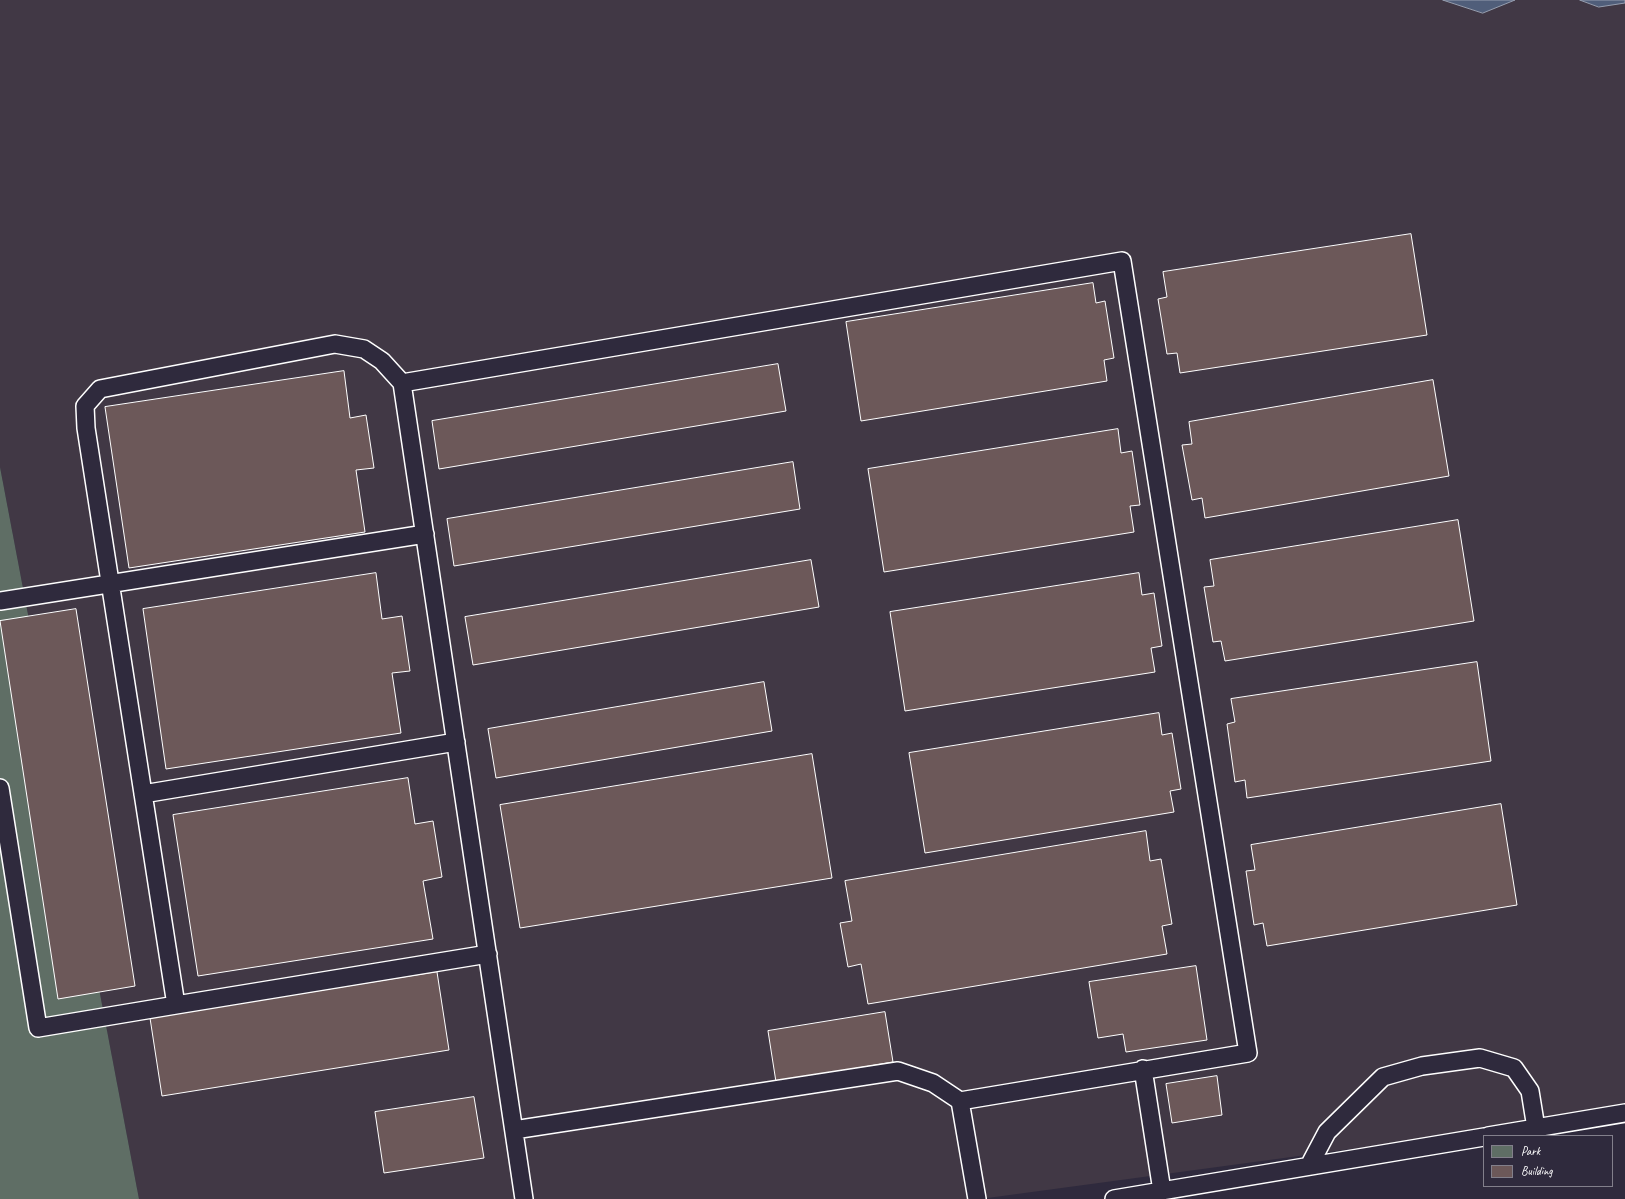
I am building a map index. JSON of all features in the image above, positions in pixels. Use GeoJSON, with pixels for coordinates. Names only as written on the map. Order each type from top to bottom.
{"type":"FeatureCollection","features":[{"type":"Feature","properties":{"kind":"lane"},"geometry":{"type":"LineString","coordinates":[[402,383],[1122,261],[1248,1053],[960,1100],[933,1083],[898,1071],[514,1130]]}},
{"type":"Feature","properties":{"kind":"lane"},"geometry":{"type":"LineString","coordinates":[[176,1005],[86,428],[85,406],[100,389],[335,344],[364,349],[382,361],[402,383],[524,1199]]}},
{"type":"Feature","properties":{"kind":"lane"},"geometry":{"type":"LineString","coordinates":[[0,601],[110,585],[425,534]]}},
{"type":"Feature","properties":{"kind":"lane"},"geometry":{"type":"LineString","coordinates":[[143,794],[456,742]]}},
{"type":"Feature","properties":{"kind":"lane"},"geometry":{"type":"LineString","coordinates":[[0,788],[38,1028],[488,954]]}},
{"type":"Feature","properties":{"kind":"lane"},"geometry":{"type":"LineString","coordinates":[[1309,1166],[1327,1132],[1383,1077],[1422,1066],[1480,1058],[1514,1068],[1530,1091],[1536,1128]]}},
{"type":"Feature","properties":{"kind":"lane"},"geometry":{"type":"LineString","coordinates":[[1143,1070],[1162,1191]]}},
{"type":"Feature","properties":{"kind":"lane"},"geometry":{"type":"LineString","coordinates":[[960,1100],[977,1199]]}},
{"type":"Feature","properties":{"kind":"lane"},"geometry":{"type":"LineString","coordinates":[[1494,1135],[1625,1113]]}},
{"type":"Feature","properties":{"kind":"lane"},"geometry":{"type":"LineString","coordinates":[[1114,1199],[1483,1137]]}},
{"type":"Feature","properties":{"kind":"shaded area"},"geometry":{"type":"Polygon","coordinates":[[[0,0],[1625,0],[1625,1112],[980,1199],[139,1199],[0,467],[0,0]]]}},
{"type":"Feature","properties":{"kind":"green space"},"geometry":{"type":"Polygon","coordinates":[[[0,467],[139,1199],[0,1199],[0,467]]]}},
{"type":"Feature","properties":{"kind":"water"},"geometry":{"type":"Polygon","coordinates":[[[1443,0],[1515,0],[1483,13],[1443,0]]]}},
{"type":"Feature","properties":{"kind":"water"},"geometry":{"type":"Polygon","coordinates":[[[1580,0],[1625,0],[1625,3],[1599,7],[1580,0]]]}},
{"type":"Feature","properties":{"kind":"building"},"geometry":{"type":"Polygon","coordinates":[[[1411,234],[1427,335],[1180,373],[1177,353],[1167,354],[1158,299],[1167,297],[1163,272],[1411,234]]]}},
{"type":"Feature","properties":{"kind":"building"},"geometry":{"type":"Polygon","coordinates":[[[1093,283],[1096,303],[1105,301],[1114,358],[1104,360],[1107,381],[861,421],[846,322],[1093,283]]]}},
{"type":"Feature","properties":{"kind":"building"},"geometry":{"type":"Polygon","coordinates":[[[778,364],[786,411],[439,469],[432,421],[778,364]]]}},
{"type":"Feature","properties":{"kind":"building"},"geometry":{"type":"Polygon","coordinates":[[[344,371],[350,418],[366,415],[374,468],[356,470],[365,532],[129,568],[105,407],[344,371]]]}},
{"type":"Feature","properties":{"kind":"building"},"geometry":{"type":"Polygon","coordinates":[[[1433,380],[1449,476],[1205,518],[1202,498],[1192,500],[1182,445],[1192,444],[1189,422],[1433,380]]]}},
{"type":"Feature","properties":{"kind":"building"},"geometry":{"type":"Polygon","coordinates":[[[1118,429],[1121,453],[1132,451],[1140,505],[1130,506],[1134,532],[884,572],[868,469],[1118,429]]]}},
{"type":"Feature","properties":{"kind":"building"},"geometry":{"type":"Polygon","coordinates":[[[793,462],[800,509],[454,566],[447,519],[793,462]]]}},
{"type":"Feature","properties":{"kind":"building"},"geometry":{"type":"Polygon","coordinates":[[[1458,520],[1474,621],[1225,661],[1221,641],[1213,642],[1204,587],[1214,586],[1210,560],[1458,520]]]}},
{"type":"Feature","properties":{"kind":"building"},"geometry":{"type":"Polygon","coordinates":[[[811,560],[819,607],[473,665],[465,617],[811,560]]]}},
{"type":"Feature","properties":{"kind":"building"},"geometry":{"type":"Polygon","coordinates":[[[376,573],[382,619],[402,616],[410,671],[392,673],[401,733],[166,769],[143,609],[376,573]]]}},
{"type":"Feature","properties":{"kind":"building"},"geometry":{"type":"Polygon","coordinates":[[[1139,573],[1142,595],[1154,593],[1162,646],[1151,648],[1155,672],[905,711],[890,612],[1139,573]]]}},
{"type":"Feature","properties":{"kind":"building"},"geometry":{"type":"Polygon","coordinates":[[[76,609],[135,986],[58,999],[0,621],[76,609]]]}},
{"type":"Feature","properties":{"kind":"building"},"geometry":{"type":"Polygon","coordinates":[[[1477,662],[1491,761],[1247,798],[1245,780],[1235,782],[1227,724],[1235,722],[1231,699],[1477,662]]]}},
{"type":"Feature","properties":{"kind":"building"},"geometry":{"type":"Polygon","coordinates":[[[764,682],[772,731],[496,778],[488,729],[764,682]]]}},
{"type":"Feature","properties":{"kind":"building"},"geometry":{"type":"Polygon","coordinates":[[[1159,713],[1162,735],[1172,733],[1181,789],[1170,791],[1174,812],[925,853],[909,753],[1159,713]]]}},
{"type":"Feature","properties":{"kind":"building"},"geometry":{"type":"Polygon","coordinates":[[[812,754],[832,878],[520,928],[500,805],[812,754]]]}},
{"type":"Feature","properties":{"kind":"building"},"geometry":{"type":"Polygon","coordinates":[[[408,778],[415,824],[433,821],[442,877],[423,881],[433,939],[198,976],[173,815],[408,778]]]}},
{"type":"Feature","properties":{"kind":"building"},"geometry":{"type":"Polygon","coordinates":[[[1501,804],[1517,905],[1267,946],[1263,923],[1254,925],[1246,871],[1255,870],[1251,845],[1501,804]]]}},
{"type":"Feature","properties":{"kind":"building"},"geometry":{"type":"Polygon","coordinates":[[[1146,831],[1150,861],[1161,859],[1172,924],[1162,926],[1167,954],[868,1004],[861,964],[848,967],[840,923],[852,921],[845,881],[1146,831]]]}},
{"type":"Feature","properties":{"kind":"building"},"geometry":{"type":"Polygon","coordinates":[[[1196,966],[1207,1040],[1126,1052],[1123,1034],[1098,1038],[1089,982],[1196,966]]]}},
{"type":"Feature","properties":{"kind":"building"},"geometry":{"type":"Polygon","coordinates":[[[437,972],[449,1050],[162,1096],[150,1018],[437,972]]]}},
{"type":"Feature","properties":{"kind":"building"},"geometry":{"type":"Polygon","coordinates":[[[885,1012],[893,1062],[776,1082],[768,1031],[885,1012]]]}},
{"type":"Feature","properties":{"kind":"building"},"geometry":{"type":"Polygon","coordinates":[[[1217,1076],[1222,1115],[1172,1123],[1166,1084],[1217,1076]]]}},
{"type":"Feature","properties":{"kind":"building"},"geometry":{"type":"Polygon","coordinates":[[[474,1097],[484,1158],[384,1173],[375,1112],[474,1097]]]}}]}
